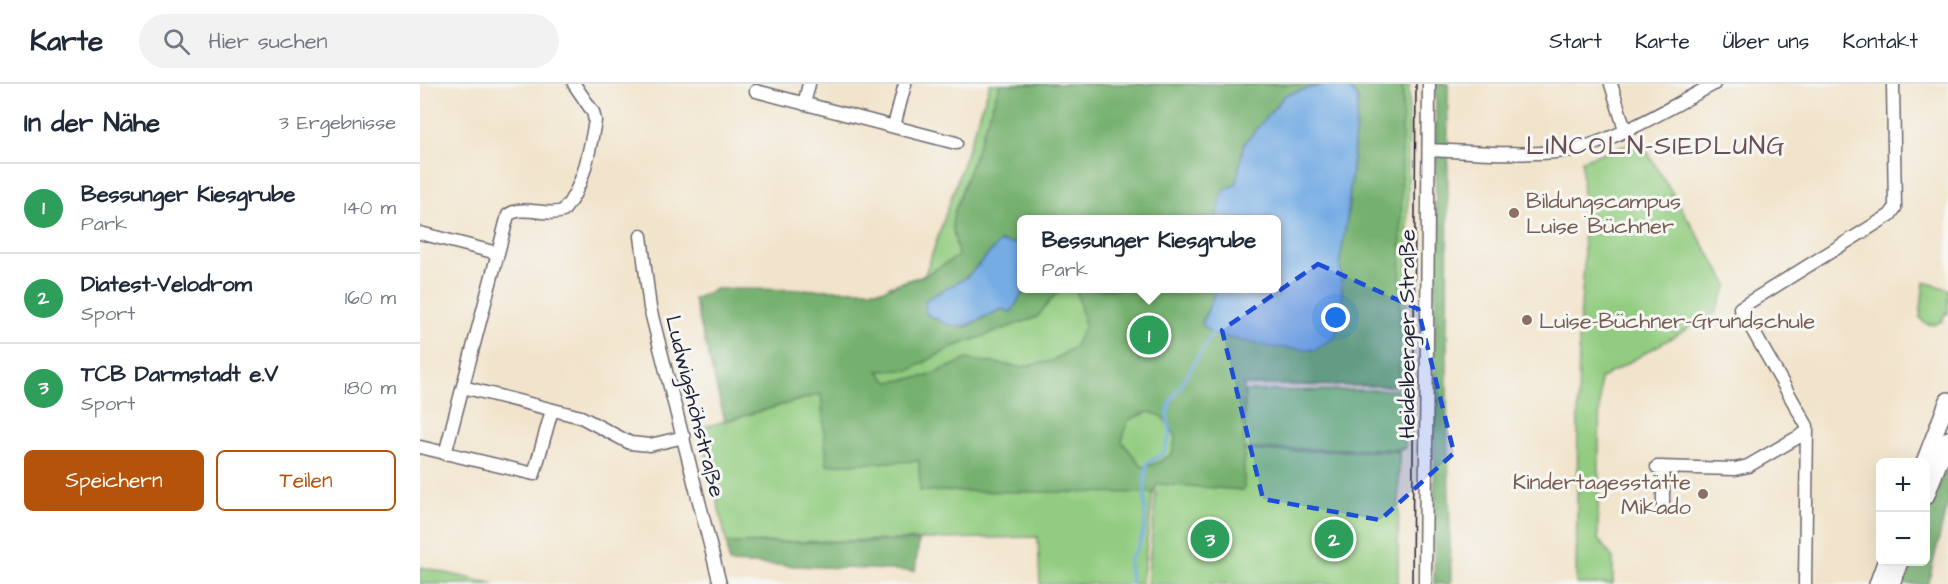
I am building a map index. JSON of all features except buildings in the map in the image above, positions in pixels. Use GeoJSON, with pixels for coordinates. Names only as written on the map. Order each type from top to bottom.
{"type":"FeatureCollection","features":[{"type":"Feature","properties":{"kind":"main road"},"geometry":{"type":"LineString","coordinates":[[1926,458],[1948,400]]}},
{"type":"Feature","properties":{"kind":"main road"},"geometry":{"type":"LineString","coordinates":[[1930,486],[1948,439]]}},
{"type":"Feature","properties":{"kind":"main road"},"geometry":{"type":"LineString","coordinates":[[1877,584],[1883,566]]}},
{"type":"Feature","properties":{"kind":"main road"},"geometry":{"type":"LineString","coordinates":[[1892,584],[1898,566]]}},
{"type":"Feature","properties":{"kind":"street"},"geometry":{"type":"LineString","coordinates":[[445,454],[508,214],[520,210],[555,214],[563,211],[576,193],[595,121],[593,112],[574,84]]}},
{"type":"Feature","properties":{"kind":"street"},"geometry":{"type":"LineString","coordinates":[[804,104],[809,84]]}},
{"type":"Feature","properties":{"kind":"street"},"geometry":{"type":"LineString","coordinates":[[894,126],[905,84]]}},
{"type":"Feature","properties":{"kind":"street","name":"Heidelberger Straße"},"geometry":{"type":"LineString","coordinates":[[1425,584],[1429,84]]}},
{"type":"Feature","properties":{"kind":"street"},"geometry":{"type":"LineString","coordinates":[[1611,84],[1625,129]]}},
{"type":"Feature","properties":{"kind":"street"},"geometry":{"type":"LineString","coordinates":[[1430,150],[1564,150],[1591,145],[1714,84]]}},
{"type":"Feature","properties":{"kind":"street"},"geometry":{"type":"LineString","coordinates":[[1805,584],[1807,426],[1740,308],[1890,215],[1895,208],[1893,84]]}},
{"type":"Feature","properties":{"kind":"street"},"geometry":{"type":"LineString","coordinates":[[756,91],[957,143]]}},
{"type":"Feature","properties":{"kind":"street"},"geometry":{"type":"LineString","coordinates":[[420,233],[497,253]]}},
{"type":"Feature","properties":{"kind":"street","name":"Ludwigshöhstraße"},"geometry":{"type":"LineString","coordinates":[[641,236],[650,308],[720,584]]}},
{"type":"Feature","properties":{"kind":"street"},"geometry":{"type":"LineString","coordinates":[[463,387],[591,420],[630,443],[650,445],[684,437]]}},
{"type":"Feature","properties":{"kind":"street"},"geometry":{"type":"LineString","coordinates":[[420,447],[534,474],[552,410]]}},
{"type":"Feature","properties":{"kind":"street"},"geometry":{"type":"LineString","coordinates":[[1663,507],[1660,467],[1735,469],[1748,466],[1807,432]]}},
{"type":"Feature","properties":{"kind":"highlighted area"},"geometry":{"type":"Polygon","coordinates":[[[1318,264],[1418,309],[1454,453],[1380,520],[1263,499],[1222,330],[1318,264]]]}},
{"type":"Feature","properties":{"kind":"green space"},"geometry":{"type":"Polygon","coordinates":[[[990,84],[1409,84],[1406,385],[1241,385],[1158,483],[1243,490],[1244,451],[1399,451],[1398,584],[1147,584],[1156,493],[1153,493],[1142,584],[1040,584],[1038,537],[727,543],[700,428],[821,394],[895,381],[888,382],[876,371],[894,370],[889,286],[925,275],[990,84]]]}},
{"type":"Feature","properties":{"kind":"green space"},"geometry":{"type":"Polygon","coordinates":[[[1000,84],[1324,84],[1285,95],[1244,144],[1236,184],[1223,191],[1217,215],[1017,215],[1017,244],[1000,242],[966,278],[925,300],[964,328],[1003,309],[1011,311],[1022,293],[1057,293],[1037,317],[953,347],[910,370],[878,371],[888,382],[928,376],[967,359],[1021,367],[1052,361],[1074,347],[1085,326],[1077,293],[1214,293],[1202,323],[1212,334],[1271,347],[1315,350],[1342,297],[1340,260],[1348,212],[1358,99],[1349,87],[1327,84],[1403,84],[1399,386],[1244,385],[1244,490],[1157,484],[1153,493],[920,491],[919,461],[827,465],[821,394],[725,421],[694,299],[716,289],[882,290],[928,274],[958,256],[952,225],[954,213],[1000,84]],[[1149,412],[1128,420],[1122,442],[1143,467],[1157,463],[1172,454],[1176,436],[1162,416],[1149,412]]]}},
{"type":"Feature","properties":{"kind":"green space"},"geometry":{"type":"Polygon","coordinates":[[[1436,84],[1448,84],[1447,397],[1451,584],[1434,584],[1436,84]]]}},
{"type":"Feature","properties":{"kind":"green space"},"geometry":{"type":"Polygon","coordinates":[[[1640,140],[1728,285],[1715,313],[1600,379],[1598,539],[1613,558],[1613,584],[1576,584],[1579,334],[1584,265],[1582,160],[1640,140]]]}},
{"type":"Feature","properties":{"kind":"green space"},"geometry":{"type":"Polygon","coordinates":[[[1924,282],[1948,289],[1948,314],[1945,313],[1942,321],[1936,324],[1927,324],[1920,318],[1924,282]]]}},
{"type":"Feature","properties":{"kind":"green space"},"geometry":{"type":"Polygon","coordinates":[[[1405,390],[1405,449],[1244,449],[1245,391],[1405,390]]]}},
{"type":"Feature","properties":{"kind":"green space"},"geometry":{"type":"Polygon","coordinates":[[[1948,464],[1948,501],[1928,584],[1902,584],[1909,566],[1930,566],[1930,508],[1948,464]]]}},
{"type":"Feature","properties":{"kind":"green space"},"geometry":{"type":"Polygon","coordinates":[[[919,541],[915,571],[729,563],[727,543],[919,541]]]}},
{"type":"Feature","properties":{"kind":"green space"},"geometry":{"type":"Polygon","coordinates":[[[420,567],[494,584],[420,584],[420,567]]]}},
{"type":"Feature","properties":{"kind":"water"},"geometry":{"type":"Polygon","coordinates":[[[1324,84],[1349,87],[1358,99],[1348,212],[1340,260],[1342,297],[1335,337],[1315,350],[1271,347],[1212,334],[1202,324],[1214,293],[1281,293],[1281,215],[1217,215],[1223,191],[1236,184],[1244,144],[1285,95],[1324,84]]]}},
{"type":"Feature","properties":{"kind":"water"},"geometry":{"type":"Polygon","coordinates":[[[1000,242],[1017,244],[1017,293],[1023,293],[1011,312],[1003,309],[972,323],[958,326],[939,321],[926,314],[925,300],[966,278],[1000,242]]]}},
{"type":"Feature","properties":{"kind":"waterway"},"geometry":{"type":"LineString","coordinates":[[1131,584],[1129,560],[1137,548],[1144,525],[1147,463],[1163,454],[1171,432],[1167,420],[1170,403],[1212,334]]}},
{"type":"Feature","properties":{"kind":"tram line"},"geometry":{"type":"LineString","coordinates":[[1412,584],[1416,84]]}},
{"type":"Feature","properties":{"kind":"place","name":"Bildungscampus Luise Büchner"},"geometry":{"type":"Point","coordinates":[1514,213]}},
{"type":"Feature","properties":{"kind":"place","name":"Luise-Büchner-Grundschule"},"geometry":{"type":"Point","coordinates":[1527,320]}},
{"type":"Feature","properties":{"kind":"place","name":"Bessunger Kiesgrube"},"geometry":{"type":"Point","coordinates":[1149,335]}},
{"type":"Feature","properties":{"kind":"place","name":"Kindertagesstätte Mikado"},"geometry":{"type":"Point","coordinates":[1703,494]}},
{"type":"Feature","properties":{"kind":"place","name":"TCB Darmstadt e.V"},"geometry":{"type":"Point","coordinates":[1210,539]}},
{"type":"Feature","properties":{"kind":"place","name":"Diatest-Velodrom"},"geometry":{"type":"Point","coordinates":[1334,539]}},
{"type":"Feature","properties":{"kind":"district","name":"LINCOLN-SIEDLUNG"},"geometry":{"type":"Point","coordinates":[1656,145]}}]}
